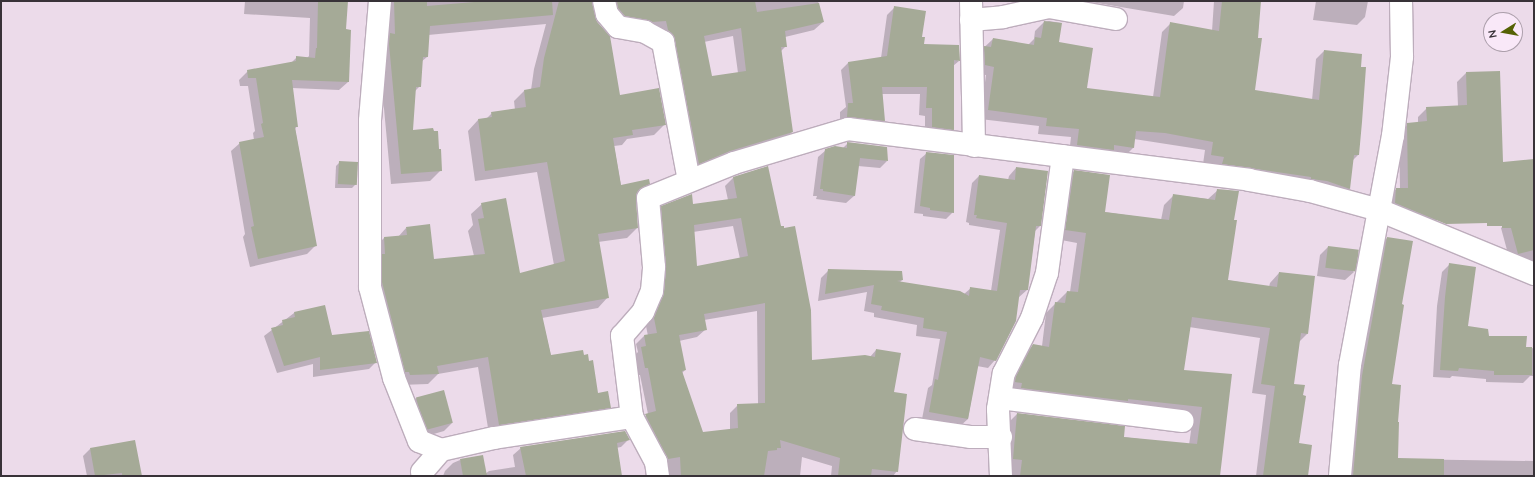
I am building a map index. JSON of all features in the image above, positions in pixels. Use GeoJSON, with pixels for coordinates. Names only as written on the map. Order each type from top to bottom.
{"type":"FeatureCollection","features":[{"type":"Feature","properties":{"kind":"street"},"geometry":{"type":"LineString","coordinates":[[380,1],[370,121],[370,287],[394,378],[419,441],[441,450],[494,438],[632,417]]}},
{"type":"Feature","properties":{"kind":"street"},"geometry":{"type":"LineString","coordinates":[[604,1],[607,14],[618,27],[645,32],[663,42],[689,181]]}},
{"type":"Feature","properties":{"kind":"street"},"geometry":{"type":"LineString","coordinates":[[1340,476],[1350,365],[1393,136],[1402,57],[1401,1]]}},
{"type":"Feature","properties":{"kind":"street"},"geometry":{"type":"LineString","coordinates":[[974,146],[971,10],[1003,17],[1049,7],[1116,19]]}},
{"type":"Feature","properties":{"kind":"street"},"geometry":{"type":"LineString","coordinates":[[658,476],[656,462],[632,417],[622,336],[643,312],[652,291],[654,267],[648,198],[734,163],[848,129],[1063,156],[1264,183],[1310,191],[1379,210],[1534,274]]}},
{"type":"Feature","properties":{"kind":"street"},"geometry":{"type":"LineString","coordinates":[[1002,476],[1001,437],[998,409],[1004,373],[1032,318],[1047,273],[1063,156]]}},
{"type":"Feature","properties":{"kind":"street"},"geometry":{"type":"LineString","coordinates":[[1000,398],[1183,421]]}},
{"type":"Feature","properties":{"kind":"street"},"geometry":{"type":"LineString","coordinates":[[915,429],[972,437],[1001,437]]}},
{"type":"Feature","properties":{"kind":"street"},"geometry":{"type":"LineString","coordinates":[[422,472],[441,450]]}},
{"type":"Feature","properties":{"kind":"building"},"geometry":{"type":"Polygon","coordinates":[[[318,1],[348,1],[346,29],[351,30],[349,82],[292,80],[298,127],[295,127],[317,246],[258,259],[251,227],[254,226],[239,142],[264,137],[261,124],[263,123],[256,78],[248,78],[247,70],[296,61],[296,56],[315,58],[317,48],[318,1]]]}},
{"type":"Feature","properties":{"kind":"building"},"geometry":{"type":"Polygon","coordinates":[[[394,1],[427,1],[427,6],[486,1],[552,1],[553,15],[430,26],[428,57],[423,57],[421,87],[416,87],[413,130],[433,128],[434,131],[438,131],[442,171],[401,174],[389,44],[390,33],[395,34],[394,1]]]}},
{"type":"Feature","properties":{"kind":"building"},"geometry":{"type":"Polygon","coordinates":[[[559,1],[592,1],[597,22],[610,36],[620,95],[659,88],[666,125],[632,130],[633,135],[613,138],[621,185],[649,179],[650,184],[637,192],[638,228],[598,234],[609,298],[541,310],[551,355],[583,350],[584,355],[588,354],[589,361],[593,360],[598,393],[608,391],[611,408],[499,425],[488,357],[437,366],[439,374],[410,375],[409,372],[405,372],[382,282],[382,254],[385,254],[384,237],[407,235],[406,227],[430,224],[434,259],[485,254],[478,219],[484,218],[481,203],[506,198],[520,273],[565,261],[547,162],[485,171],[478,119],[492,117],[491,112],[526,107],[524,90],[540,87],[544,58],[559,1]]]}},
{"type":"Feature","properties":{"kind":"building"},"geometry":{"type":"Polygon","coordinates":[[[617,1],[755,1],[757,12],[819,3],[824,22],[785,31],[787,47],[781,47],[793,132],[730,151],[699,164],[673,35],[668,30],[666,21],[652,22],[625,16],[618,8],[617,1]],[[741,28],[704,36],[712,76],[746,71],[741,28]]]}},
{"type":"Feature","properties":{"kind":"building"},"geometry":{"type":"Polygon","coordinates":[[[1222,1],[1261,1],[1258,38],[1262,38],[1255,90],[1319,100],[1324,50],[1362,54],[1361,67],[1366,67],[1362,122],[1359,155],[1354,155],[1350,189],[1327,181],[1311,179],[1311,177],[1222,164],[1224,157],[1211,155],[1213,142],[1165,133],[1136,131],[1134,148],[1114,145],[1114,150],[1077,145],[1079,129],[1046,126],[1047,118],[988,110],[994,67],[985,65],[984,46],[991,47],[993,38],[1034,45],[1035,37],[1041,38],[1044,21],[1062,23],[1059,42],[1093,48],[1087,88],[1160,97],[1170,22],[1219,31],[1222,1]]]}},
{"type":"Feature","properties":{"kind":"building"},"geometry":{"type":"Polygon","coordinates":[[[894,6],[926,11],[922,37],[925,37],[924,44],[959,45],[960,61],[954,60],[954,130],[932,127],[932,108],[926,108],[927,87],[882,87],[885,121],[847,117],[848,103],[853,103],[848,62],[887,56],[894,6]]]}},
{"type":"Feature","properties":{"kind":"building"},"geometry":{"type":"Polygon","coordinates":[[[1500,71],[1503,162],[1534,159],[1534,250],[1518,254],[1511,228],[1502,228],[1502,226],[1487,226],[1487,223],[1446,224],[1395,203],[1396,188],[1408,188],[1407,123],[1427,121],[1426,107],[1467,105],[1466,72],[1500,71]]]}},
{"type":"Feature","properties":{"kind":"building"},"geometry":{"type":"Polygon","coordinates":[[[847,142],[887,147],[888,161],[860,158],[855,196],[823,191],[823,189],[820,189],[825,149],[835,146],[847,148],[847,142]]]}},
{"type":"Feature","properties":{"kind":"building"},"geometry":{"type":"Polygon","coordinates":[[[926,152],[954,155],[954,213],[930,210],[930,208],[920,206],[926,152]]]}},
{"type":"Feature","properties":{"kind":"building"},"geometry":{"type":"Polygon","coordinates":[[[339,161],[358,162],[357,185],[338,184],[339,161]]]}},
{"type":"Feature","properties":{"kind":"building"},"geometry":{"type":"Polygon","coordinates":[[[768,166],[781,226],[784,226],[784,228],[795,226],[811,310],[812,360],[865,355],[875,357],[876,349],[901,353],[894,392],[907,394],[898,472],[872,469],[871,476],[838,476],[840,458],[780,440],[781,448],[768,451],[764,476],[681,476],[680,457],[668,459],[645,414],[656,411],[648,368],[645,368],[641,347],[646,346],[644,335],[657,333],[654,318],[664,292],[666,266],[661,206],[692,194],[693,204],[737,198],[733,177],[768,166]],[[741,218],[694,225],[697,266],[748,256],[741,218]],[[765,303],[704,314],[707,330],[679,335],[686,370],[682,371],[703,432],[738,428],[737,404],[765,403],[765,303]]]}},
{"type":"Feature","properties":{"kind":"building"},"geometry":{"type":"Polygon","coordinates":[[[1016,167],[1048,171],[1041,226],[1036,226],[1028,290],[1020,290],[1016,321],[996,361],[980,357],[968,419],[929,412],[935,379],[938,380],[947,332],[923,328],[924,318],[881,310],[882,306],[871,304],[874,285],[825,294],[828,269],[902,271],[903,280],[897,281],[960,291],[969,296],[970,287],[997,291],[1007,223],[976,218],[977,215],[974,215],[979,175],[1015,180],[1016,167]]]}},
{"type":"Feature","properties":{"kind":"building"},"geometry":{"type":"Polygon","coordinates":[[[1074,170],[1110,175],[1105,212],[1169,220],[1173,194],[1215,200],[1217,189],[1239,191],[1234,220],[1237,220],[1228,280],[1277,287],[1279,272],[1315,276],[1308,334],[1301,333],[1294,384],[1305,385],[1303,395],[1306,396],[1299,443],[1312,445],[1308,476],[1263,476],[1275,386],[1261,384],[1270,328],[1192,317],[1184,370],[1232,374],[1220,476],[1020,476],[1022,460],[1013,459],[1017,413],[1125,426],[1124,437],[1197,444],[1202,407],[1128,399],[1128,401],[1021,388],[1022,383],[1015,382],[1016,376],[1033,344],[1049,347],[1055,302],[1065,303],[1067,291],[1078,292],[1086,233],[1065,230],[1074,170]]]}},
{"type":"Feature","properties":{"kind":"building"},"geometry":{"type":"Polygon","coordinates":[[[1387,237],[1413,241],[1402,304],[1404,305],[1392,384],[1401,385],[1398,422],[1398,458],[1444,459],[1444,476],[1353,476],[1362,376],[1387,237]]]}},
{"type":"Feature","properties":{"kind":"building"},"geometry":{"type":"Polygon","coordinates":[[[1328,246],[1359,250],[1356,272],[1325,268],[1328,246]]]}},
{"type":"Feature","properties":{"kind":"building"},"geometry":{"type":"Polygon","coordinates":[[[1449,263],[1476,267],[1468,326],[1488,329],[1489,336],[1527,336],[1526,347],[1532,347],[1532,375],[1494,375],[1494,371],[1459,368],[1458,371],[1440,370],[1449,263]]]}},
{"type":"Feature","properties":{"kind":"building"},"geometry":{"type":"Polygon","coordinates":[[[325,305],[332,335],[369,331],[377,363],[320,370],[320,357],[284,366],[271,328],[283,325],[282,320],[295,317],[294,312],[325,305]]]}},
{"type":"Feature","properties":{"kind":"building"},"geometry":{"type":"Polygon","coordinates":[[[444,390],[453,423],[425,430],[416,398],[444,390]]]}},
{"type":"Feature","properties":{"kind":"building"},"geometry":{"type":"Polygon","coordinates":[[[625,431],[630,440],[617,443],[622,476],[526,476],[520,447],[625,431]]]}},
{"type":"Feature","properties":{"kind":"building"},"geometry":{"type":"Polygon","coordinates":[[[135,440],[142,476],[122,476],[122,473],[95,476],[90,448],[135,440]]]}},
{"type":"Feature","properties":{"kind":"building"},"geometry":{"type":"Polygon","coordinates":[[[483,455],[487,476],[463,476],[460,459],[483,455]]]}}]}
